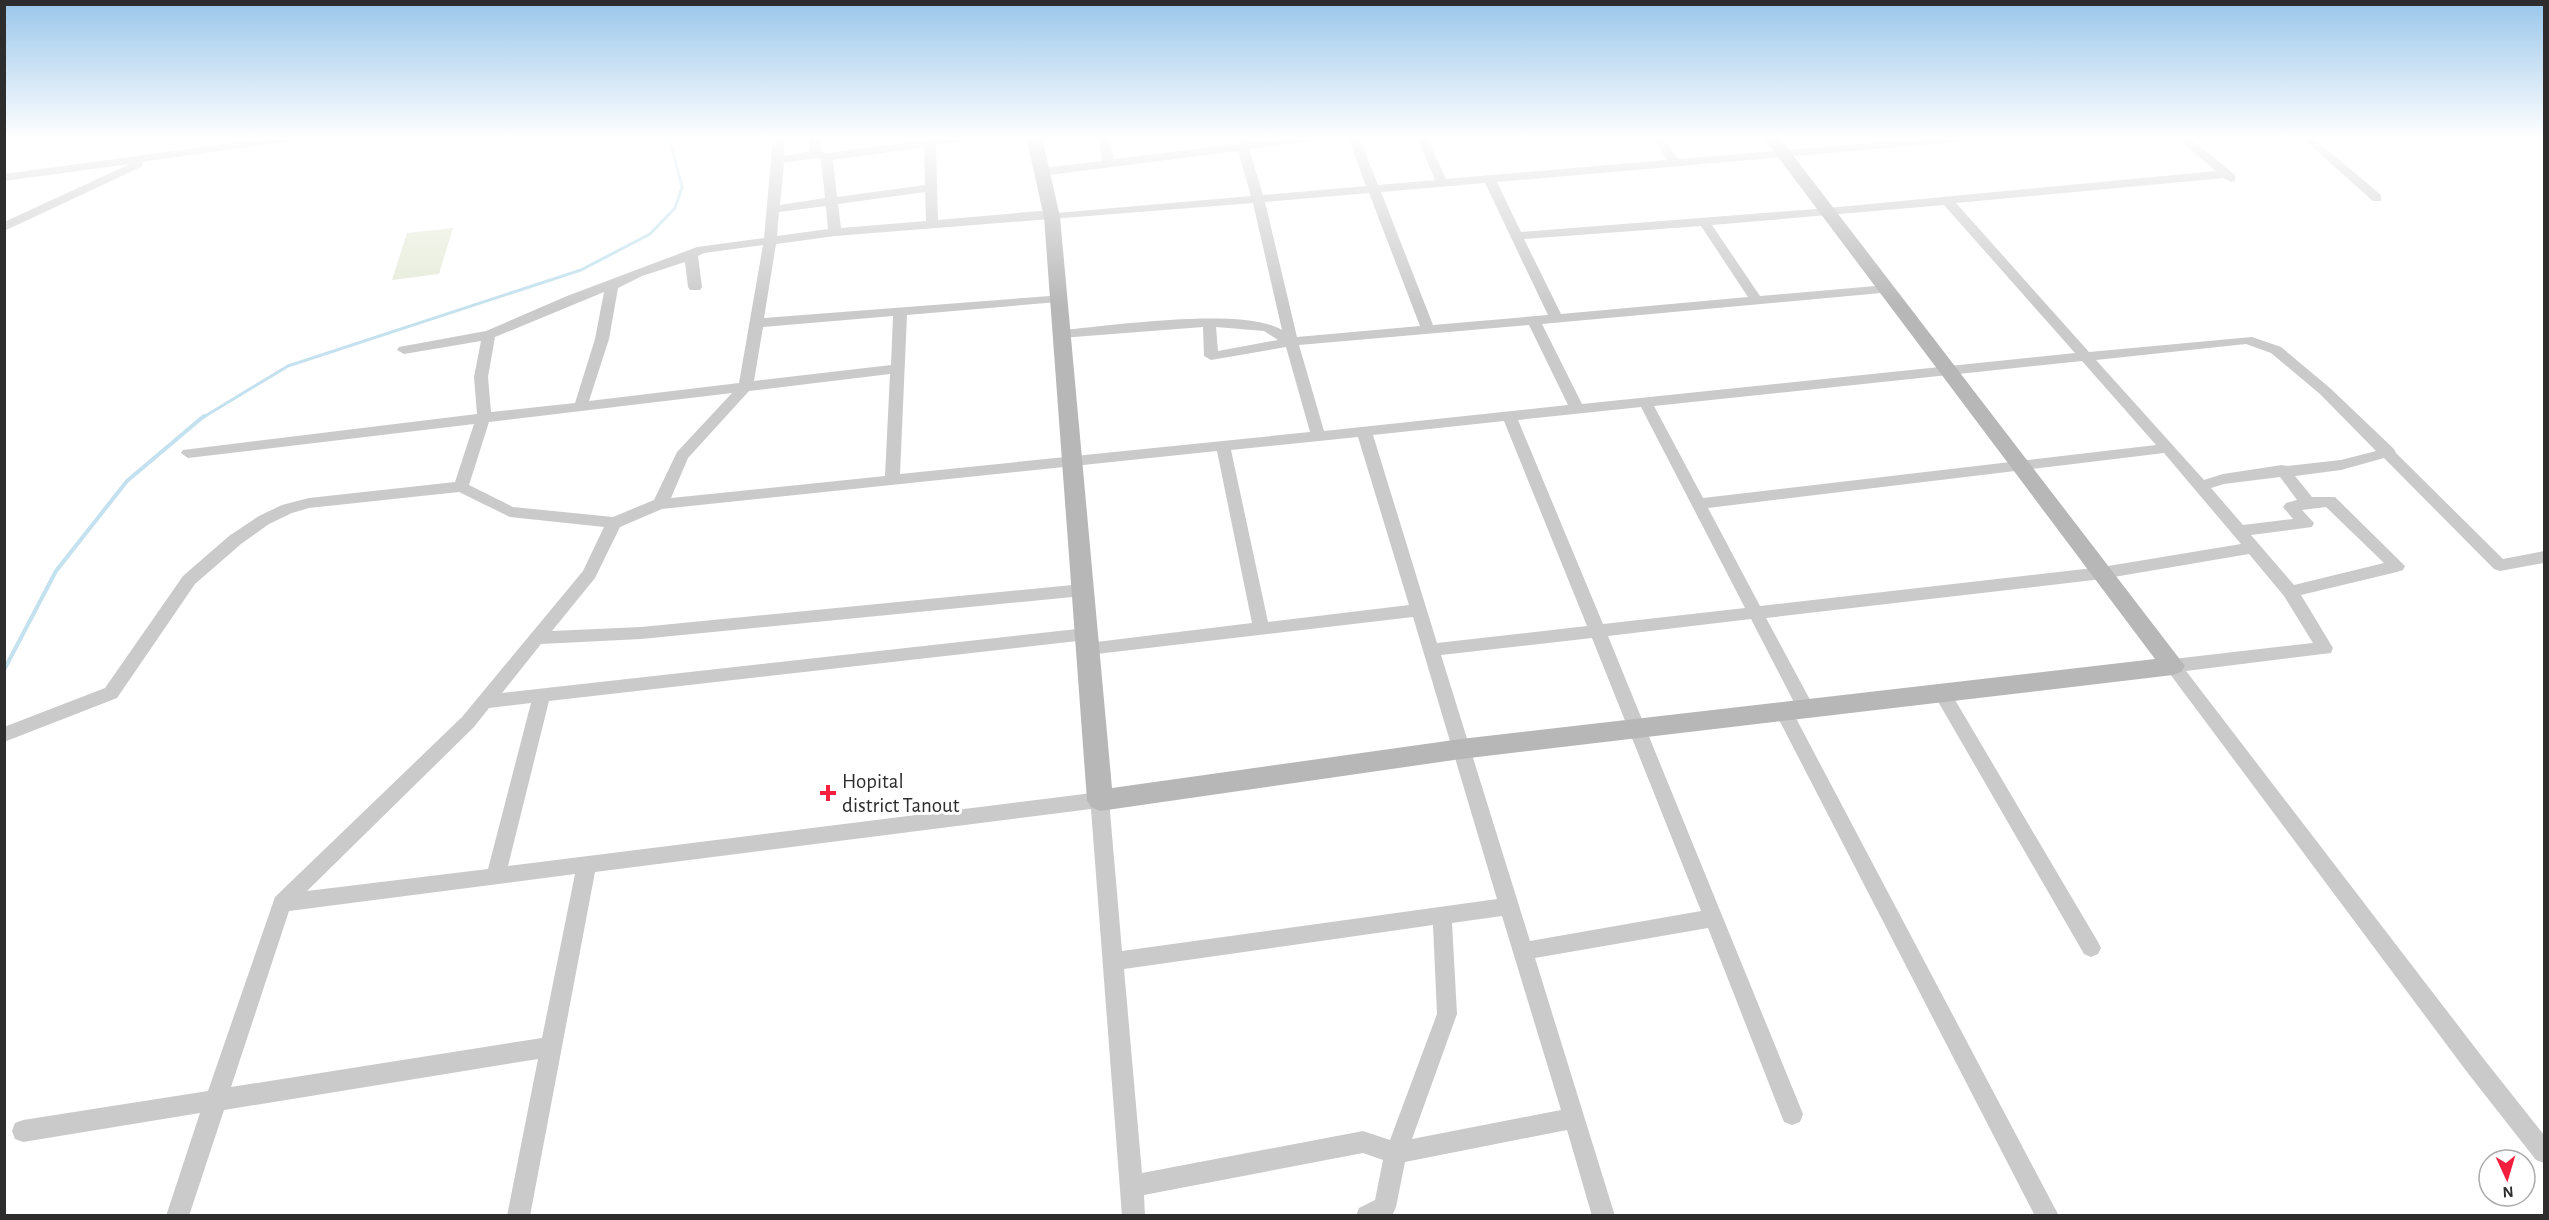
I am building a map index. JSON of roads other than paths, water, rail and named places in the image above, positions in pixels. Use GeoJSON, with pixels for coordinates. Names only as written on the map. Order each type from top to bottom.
{"type":"FeatureCollection","features":[{"type":"Feature","properties":{"kind":"street"},"geometry":{"type":"LineString","coordinates":[[4,227],[76,194]]}},
{"type":"Feature","properties":{"kind":"street"},"geometry":{"type":"LineString","coordinates":[[660,504],[682,456],[746,386],[770,241],[775,194]]}},
{"type":"Feature","properties":{"kind":"street"},"geometry":{"type":"LineString","coordinates":[[830,194],[835,232]]}},
{"type":"Feature","properties":{"kind":"street"},"geometry":{"type":"LineString","coordinates":[[774,209],[889,194]]}},
{"type":"Feature","properties":{"kind":"street"},"geometry":{"type":"LineString","coordinates":[[931,194],[932,224]]}},
{"type":"Feature","properties":{"kind":"street"},"geometry":{"type":"LineString","coordinates":[[1046,194],[1051,215],[1134,1215]]}},
{"type":"Feature","properties":{"kind":"street"},"geometry":{"type":"LineString","coordinates":[[1257,194],[1291,342],[1318,435]]}},
{"type":"Feature","properties":{"kind":"street"},"geometry":{"type":"LineString","coordinates":[[404,350],[489,335],[572,299],[612,286],[637,273],[677,261],[701,250],[835,232],[1310,194]]}},
{"type":"Feature","properties":{"kind":"street"},"geometry":{"type":"LineString","coordinates":[[1376,194],[1430,331]]}},
{"type":"Feature","properties":{"kind":"street"},"geometry":{"type":"LineString","coordinates":[[1497,194],[1557,319]]}},
{"type":"Feature","properties":{"kind":"street"},"geometry":{"type":"LineString","coordinates":[[1815,194],[2475,1065],[2544,1152]]}},
{"type":"Feature","properties":{"kind":"street"},"geometry":{"type":"LineString","coordinates":[[1517,236],[1705,223],[2030,194]]}},
{"type":"Feature","properties":{"kind":"street"},"geometry":{"type":"LineString","coordinates":[[2372,194],[2377,198]]}},
{"type":"Feature","properties":{"kind":"street"},"geometry":{"type":"LineString","coordinates":[[282,903],[1100,800],[1461,749],[2325,648],[2290,592],[2240,531],[1946,201]]}},
{"type":"Feature","properties":{"kind":"street"},"geometry":{"type":"LineString","coordinates":[[1705,223],[1757,301]]}},
{"type":"Feature","properties":{"kind":"street"},"geometry":{"type":"LineString","coordinates":[[691,255],[695,287]]}},
{"type":"Feature","properties":{"kind":"street"},"geometry":{"type":"LineString","coordinates":[[581,405],[602,339],[612,286]]}},
{"type":"Feature","properties":{"kind":"street"},"geometry":{"type":"LineString","coordinates":[[1209,322],[1211,356],[1291,342],[1887,289]]}},
{"type":"Feature","properties":{"kind":"street"},"geometry":{"type":"LineString","coordinates":[[757,323],[1058,298]]}},
{"type":"Feature","properties":{"kind":"street"},"geometry":{"type":"LineString","coordinates":[[892,480],[900,312]]}},
{"type":"Feature","properties":{"kind":"street"},"geometry":{"type":"LineString","coordinates":[[1534,321],[1577,409]]}},
{"type":"Feature","properties":{"kind":"street"},"geometry":{"type":"LineString","coordinates":[[1061,334],[1209,322],[1267,327],[1291,342]]}},
{"type":"Feature","properties":{"kind":"street"},"geometry":{"type":"LineString","coordinates":[[461,487],[484,416],[481,377],[489,335]]}},
{"type":"Feature","properties":{"kind":"street"},"geometry":{"type":"LineString","coordinates":[[4,735],[111,693],[189,580],[235,540],[264,520],[287,509],[309,503],[461,487],[510,512],[614,523],[660,504],[2247,340],[2276,350],[2325,391],[2500,564],[2544,557]]}},
{"type":"Feature","properties":{"kind":"street"},"geometry":{"type":"LineString","coordinates":[[188,453],[484,416],[897,369]]}},
{"type":"Feature","properties":{"kind":"street"},"geometry":{"type":"LineString","coordinates":[[1645,402],[1755,612],[1795,711],[2048,1215]]}},
{"type":"Feature","properties":{"kind":"street"},"geometry":{"type":"LineString","coordinates":[[1509,416],[1638,729],[1791,1114]]}},
{"type":"Feature","properties":{"kind":"street"},"geometry":{"type":"LineString","coordinates":[[1364,431],[1604,1215]]}},
{"type":"Feature","properties":{"kind":"street"},"geometry":{"type":"LineString","coordinates":[[1223,446],[1261,629]]}},
{"type":"Feature","properties":{"kind":"street"},"geometry":{"type":"LineString","coordinates":[[1698,504],[2167,448]]}},
{"type":"Feature","properties":{"kind":"street"},"geometry":{"type":"LineString","coordinates":[[2201,486],[2223,479],[2341,465],[2389,452]]}},
{"type":"Feature","properties":{"kind":"street"},"geometry":{"type":"LineString","coordinates":[[2282,471],[2308,503]]}},
{"type":"Feature","properties":{"kind":"street"},"geometry":{"type":"LineString","coordinates":[[2240,531],[2306,523],[2291,507],[2330,501],[2397,566],[2290,592]]}},
{"type":"Feature","properties":{"kind":"street"},"geometry":{"type":"LineString","coordinates":[[177,1215],[282,903],[468,722],[589,574],[614,523]]}},
{"type":"Feature","properties":{"kind":"street"},"geometry":{"type":"LineString","coordinates":[[1431,650],[1598,633],[1755,612],[2102,573],[2253,548]]}},
{"type":"Feature","properties":{"kind":"street"},"geometry":{"type":"LineString","coordinates":[[537,638],[641,633],[1083,590]]}},
{"type":"Feature","properties":{"kind":"street"},"geometry":{"type":"LineString","coordinates":[[484,702],[1087,642],[1261,629],[1419,610]]}},
{"type":"Feature","properties":{"kind":"street"},"geometry":{"type":"LineString","coordinates":[[1942,693],[2091,948]]}},
{"type":"Feature","properties":{"kind":"street"},"geometry":{"type":"LineString","coordinates":[[496,876],[542,696]]}},
{"type":"Feature","properties":{"kind":"street"},"geometry":{"type":"LineString","coordinates":[[518,1215],[587,865]]}},
{"type":"Feature","properties":{"kind":"street"},"geometry":{"type":"LineString","coordinates":[[1114,962],[1509,906]]}},
{"type":"Feature","properties":{"kind":"street"},"geometry":{"type":"LineString","coordinates":[[1367,1215],[1385,1207],[1396,1154],[1447,1014],[1442,915]]}},
{"type":"Feature","properties":{"kind":"street"},"geometry":{"type":"LineString","coordinates":[[1523,951],[1713,918]]}},
{"type":"Feature","properties":{"kind":"street"},"geometry":{"type":"LineString","coordinates":[[23,1131],[551,1047]]}},
{"type":"Feature","properties":{"kind":"street"},"geometry":{"type":"LineString","coordinates":[[1132,1186],[1363,1142],[1396,1154],[1574,1118]]}},
{"type":"Feature","properties":{"kind":"waterway"},"geometry":{"type":"LineString","coordinates":[[202,418],[288,366],[581,270],[650,234],[675,208],[680,194]]}},
{"type":"Feature","properties":{"kind":"waterway"},"geometry":{"type":"LineString","coordinates":[[4,670],[56,571],[127,481],[204,416]]}},
{"type":"Feature","properties":{"kind":"place","name":"Hopital district Tanout"},"geometry":{"type":"Point","coordinates":[828,793]}}]}
